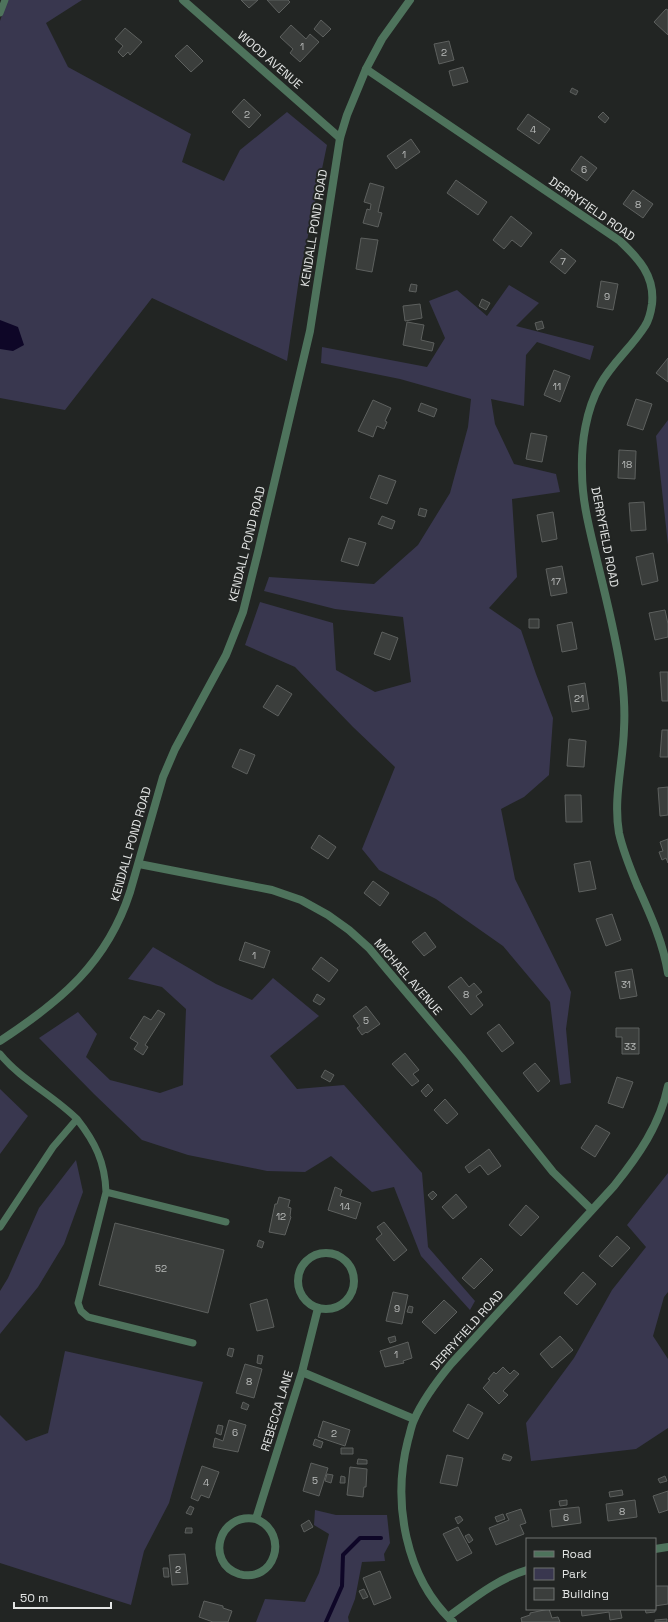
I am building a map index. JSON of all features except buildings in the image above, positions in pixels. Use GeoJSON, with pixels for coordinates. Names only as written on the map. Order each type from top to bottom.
{"type":"FeatureCollection","features":[{"type":"Feature","properties":{"kind":"street","name":"WOOD AVENUE"},"geometry":{"type":"LineString","coordinates":[[183,0],[340,138]]}},
{"type":"Feature","properties":{"kind":"street","name":"KENDALL POND ROAD"},"geometry":{"type":"LineString","coordinates":[[0,1041],[50,1007],[68,991],[85,972],[114,931],[124,910],[139,864],[163,777],[178,742],[226,655],[243,612],[310,331],[340,138],[358,85],[366,69],[382,39],[410,0]]}},
{"type":"Feature","properties":{"kind":"street","name":"DERRYFIELD ROAD"},"geometry":{"type":"LineString","coordinates":[[366,69],[620,241],[635,254],[645,268],[651,281],[651,312],[646,325],[607,373],[593,399],[584,435],[582,488],[622,678],[625,719],[618,789],[617,818],[619,832],[630,867],[656,929],[668,973]]}},
{"type":"Feature","properties":{"kind":"street","name":"MICHAEL AVENUE"},"geometry":{"type":"LineString","coordinates":[[139,864],[272,890],[301,900],[328,915],[349,930],[369,948],[461,1057],[553,1172],[592,1210]]}},
{"type":"Feature","properties":{"kind":"street","name":"DERRYFIELD ROAD"},"geometry":{"type":"LineString","coordinates":[[450,1620],[427,1589],[419,1575],[413,1559],[403,1519],[401,1481],[406,1451],[414,1419],[432,1389],[451,1364],[614,1186],[644,1147],[656,1122],[668,1086]]}},
{"type":"Feature","properties":{"kind":"street"},"geometry":{"type":"LineString","coordinates":[[322,1252],[333,1253],[344,1259],[352,1268],[355,1279],[353,1291],[342,1305],[330,1309],[318,1308],[308,1303],[301,1295],[298,1284],[299,1273],[304,1264],[312,1256],[322,1252]]}},
{"type":"Feature","properties":{"kind":"street","name":"REBECCA LANE"},"geometry":{"type":"LineString","coordinates":[[256,1519],[302,1372],[318,1308]]}},
{"type":"Feature","properties":{"kind":"street"},"geometry":{"type":"LineString","coordinates":[[302,1372],[414,1419]]}},
{"type":"Feature","properties":{"kind":"street"},"geometry":{"type":"LineString","coordinates":[[245,1518],[256,1519],[270,1529],[275,1540],[276,1552],[271,1563],[262,1571],[251,1575],[239,1574],[229,1568],[222,1560],[219,1549],[220,1538],[226,1528],[234,1521],[245,1518]]}},
{"type":"Feature","properties":{"kind":"street"},"geometry":{"type":"LineString","coordinates":[[656,1549],[668,1547]]}},
{"type":"Feature","properties":{"kind":"street"},"geometry":{"type":"LineString","coordinates":[[450,1620],[492,1585],[506,1577],[526,1570]]}},
{"type":"Feature","properties":{"kind":"lane"},"geometry":{"type":"LineString","coordinates":[[0,13],[5,0]]}},
{"type":"Feature","properties":{"kind":"lane"},"geometry":{"type":"LineString","coordinates":[[0,1054],[16,1071],[66,1108],[77,1119],[90,1135],[97,1148],[102,1163],[106,1192],[78,1302],[81,1311],[88,1317],[193,1343]]}},
{"type":"Feature","properties":{"kind":"lane"},"geometry":{"type":"LineString","coordinates":[[0,1227],[53,1147],[77,1119]]}},
{"type":"Feature","properties":{"kind":"lane"},"geometry":{"type":"LineString","coordinates":[[106,1192],[226,1222]]}},
{"type":"Feature","properties":{"kind":"green space"},"geometry":{"type":"Polygon","coordinates":[[[7,0],[82,0],[46,23],[68,67],[191,134],[182,162],[224,181],[240,150],[287,112],[327,145],[299,279],[287,361],[152,298],[65,410],[0,398],[0,21],[7,0]]]}},
{"type":"Feature","properties":{"kind":"green space"},"geometry":{"type":"Polygon","coordinates":[[[509,285],[539,303],[516,326],[594,346],[590,360],[537,342],[526,355],[524,406],[491,399],[495,424],[514,464],[556,474],[560,492],[512,499],[517,577],[489,608],[521,630],[553,718],[549,775],[524,797],[501,809],[515,879],[571,992],[566,1029],[571,1083],[560,1085],[550,1002],[503,946],[436,899],[379,870],[362,849],[395,767],[353,727],[295,667],[245,645],[260,602],[333,623],[336,670],[375,692],[411,682],[403,617],[335,609],[264,591],[269,577],[374,584],[418,545],[450,493],[468,427],[471,399],[400,379],[321,363],[322,347],[427,367],[445,338],[429,301],[457,290],[487,316],[509,285]]]}},
{"type":"Feature","properties":{"kind":"green space"},"geometry":{"type":"Polygon","coordinates":[[[668,420],[668,545],[656,436],[668,420]]]}},
{"type":"Feature","properties":{"kind":"green space"},"geometry":{"type":"Polygon","coordinates":[[[153,947],[216,984],[252,1000],[273,978],[319,1016],[270,1056],[297,1089],[344,1085],[422,1173],[428,1247],[475,1301],[470,1310],[421,1256],[394,1187],[372,1192],[331,1156],[305,1172],[267,1171],[188,1155],[142,1140],[39,1038],[78,1012],[97,1034],[86,1057],[110,1080],[160,1093],[183,1085],[186,1009],[162,987],[128,979],[153,947]]]}},
{"type":"Feature","properties":{"kind":"green space"},"geometry":{"type":"Polygon","coordinates":[[[0,1089],[28,1116],[0,1154],[0,1089]]]}},
{"type":"Feature","properties":{"kind":"green space"},"geometry":{"type":"Polygon","coordinates":[[[76,1160],[83,1192],[64,1244],[38,1287],[0,1334],[0,1291],[8,1278],[39,1208],[76,1160]]]}},
{"type":"Feature","properties":{"kind":"green space"},"geometry":{"type":"Polygon","coordinates":[[[668,1173],[668,1292],[664,1297],[653,1336],[668,1359],[668,1428],[636,1449],[531,1461],[526,1423],[574,1358],[612,1290],[646,1247],[627,1225],[668,1173]]]}},
{"type":"Feature","properties":{"kind":"green space"},"geometry":{"type":"Polygon","coordinates":[[[65,1351],[203,1382],[169,1503],[144,1551],[131,1605],[0,1563],[0,1415],[26,1441],[48,1433],[65,1351]]]}},
{"type":"Feature","properties":{"kind":"green space"},"geometry":{"type":"Polygon","coordinates":[[[315,1510],[336,1515],[387,1515],[390,1543],[384,1554],[385,1561],[362,1562],[355,1599],[348,1617],[349,1622],[256,1622],[265,1599],[305,1602],[319,1573],[329,1534],[314,1525],[315,1510]]]}},
{"type":"Feature","properties":{"kind":"shaded area"},"geometry":{"type":"Polygon","coordinates":[[[0,320],[18,327],[24,345],[13,351],[0,349],[0,320]]]}},
{"type":"Feature","properties":{"kind":"waterway"},"geometry":{"type":"LineString","coordinates":[[326,1622],[342,1586],[343,1555],[360,1538],[381,1538]]}}]}
